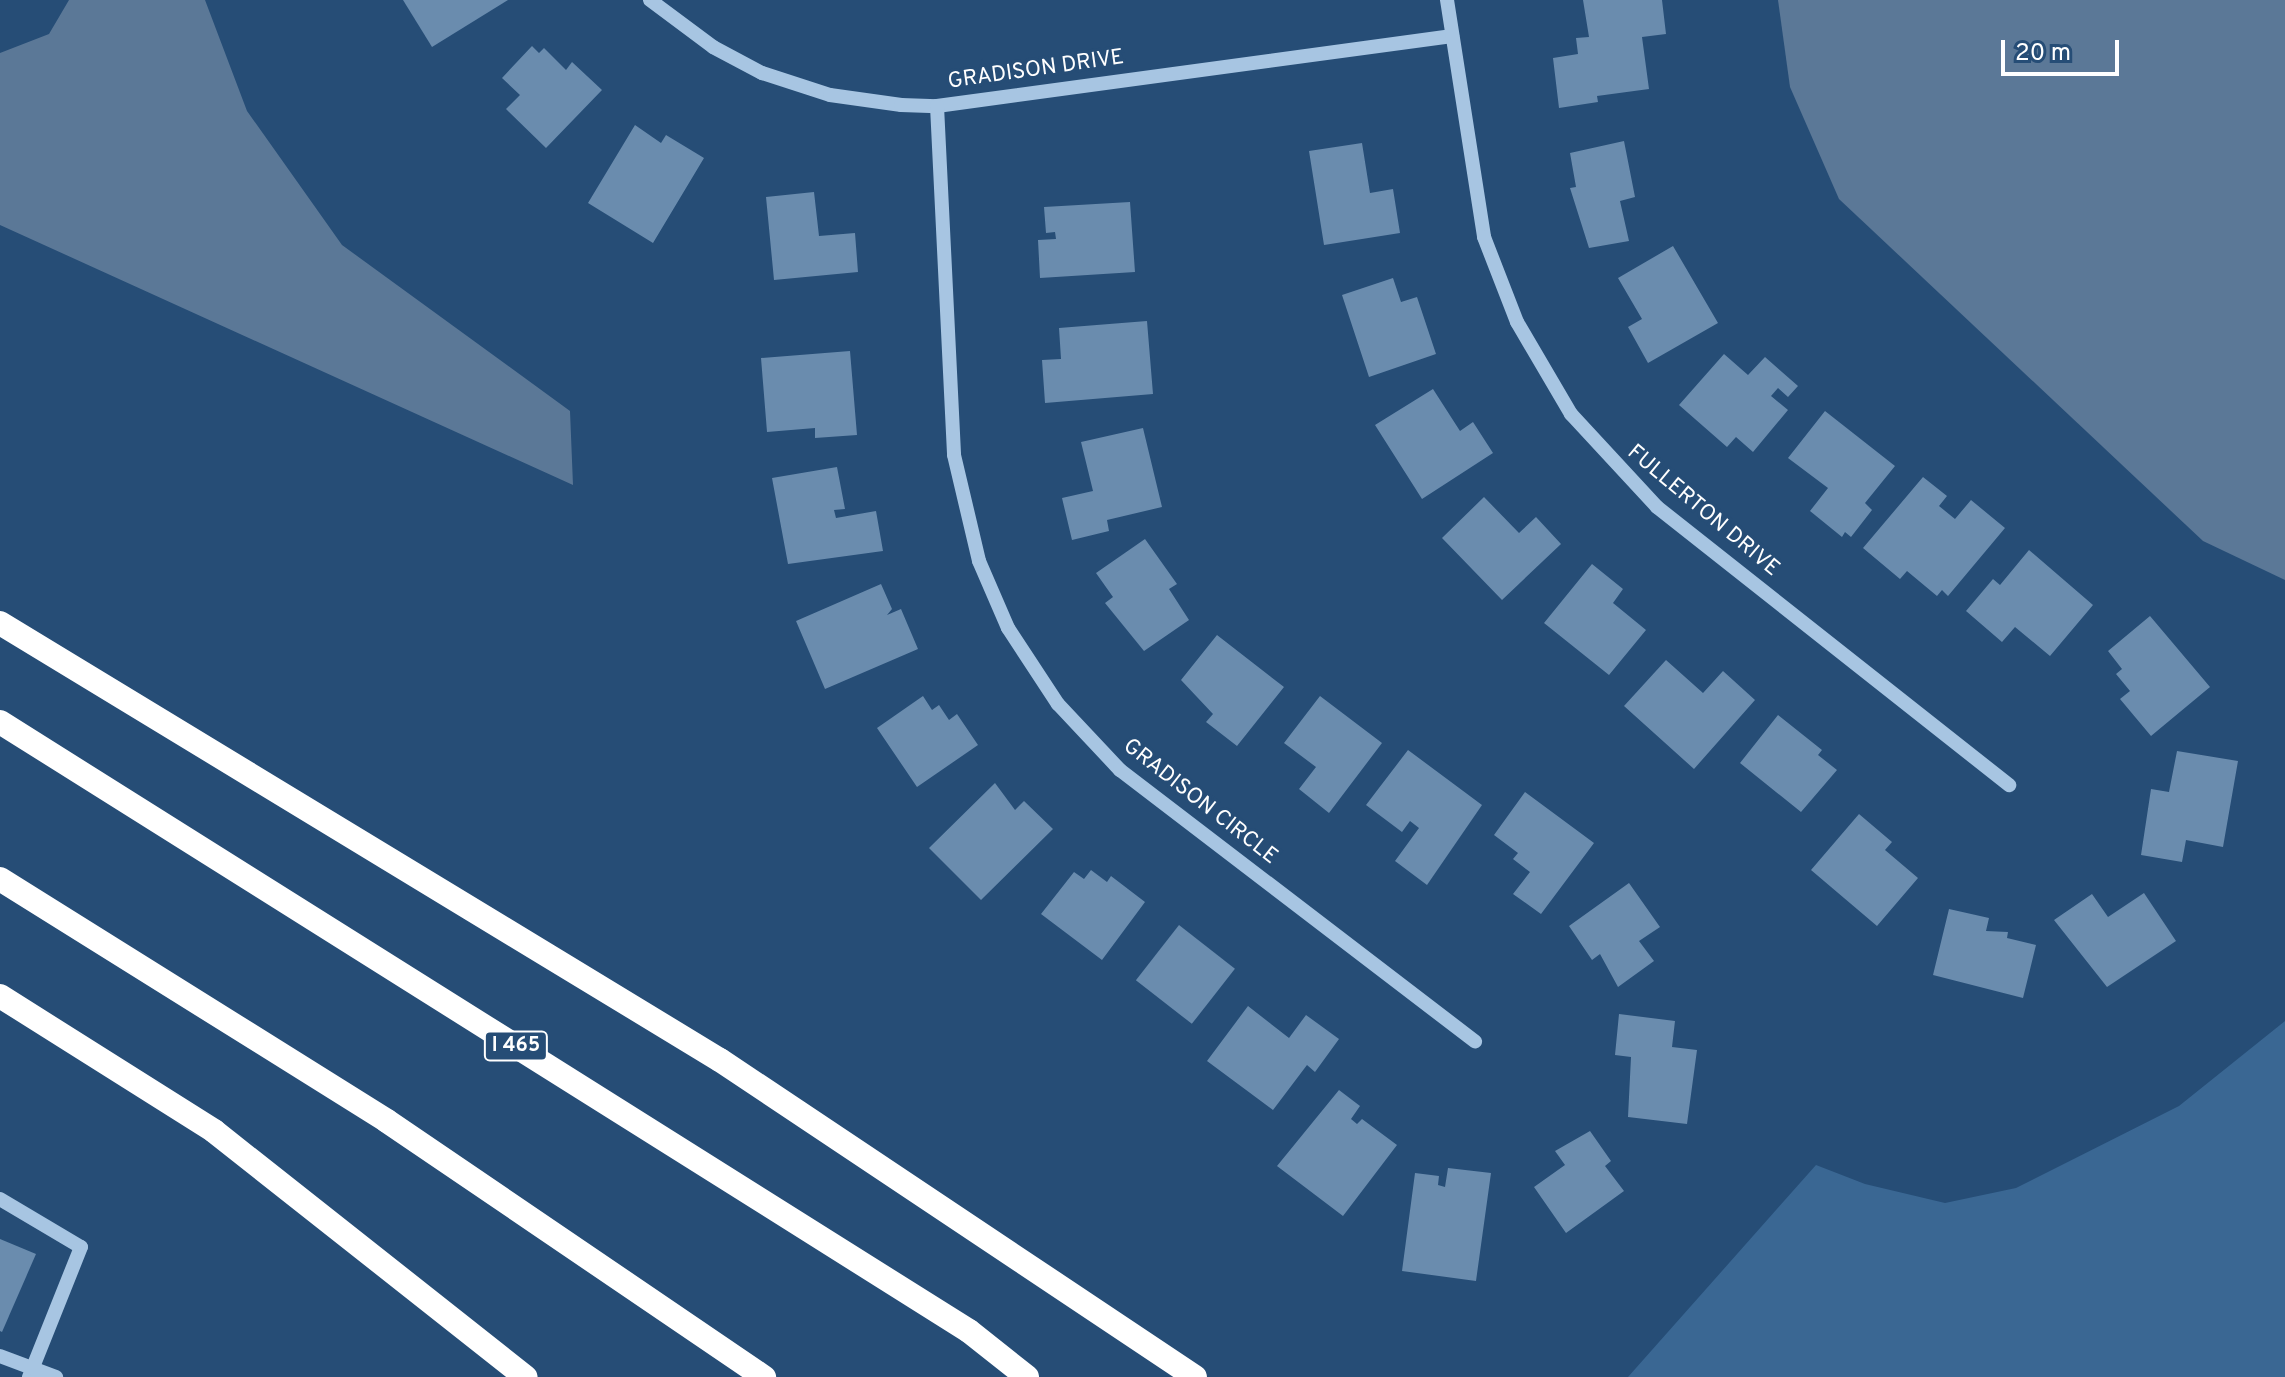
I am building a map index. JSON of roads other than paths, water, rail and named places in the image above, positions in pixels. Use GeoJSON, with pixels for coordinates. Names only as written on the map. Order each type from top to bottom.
{"type":"FeatureCollection","features":[{"type":"Feature","properties":{"kind":"highway"},"geometry":{"type":"LineString","coordinates":[[0,623],[720,1060],[1195,1377]]}},
{"type":"Feature","properties":{"kind":"highway","name":"I 465"},"geometry":{"type":"LineString","coordinates":[[0,722],[969,1331],[1027,1377]]}},
{"type":"Feature","properties":{"kind":"highway"},"geometry":{"type":"LineString","coordinates":[[0,879],[387,1121],[764,1377]]}},
{"type":"Feature","properties":{"kind":"highway"},"geometry":{"type":"LineString","coordinates":[[0,996],[214,1131],[526,1377]]}},
{"type":"Feature","properties":{"kind":"street","name":"GRADISON DRIVE"},"geometry":{"type":"LineString","coordinates":[[650,0],[713,47],[795,85],[864,101],[937,106],[1452,36]]}},
{"type":"Feature","properties":{"kind":"street","name":"FULLERTON DRIVE"},"geometry":{"type":"LineString","coordinates":[[1447,0],[1484,237],[1517,322],[1571,414],[1657,507],[2009,785]]}},
{"type":"Feature","properties":{"kind":"street","name":"GRADISON CIRCLE"},"geometry":{"type":"LineString","coordinates":[[937,106],[954,455],[979,561],[1008,628],[1058,704],[1120,770],[1475,1041]]}},
{"type":"Feature","properties":{"kind":"street"},"geometry":{"type":"LineString","coordinates":[[0,1199],[81,1247],[30,1373]]}},
{"type":"Feature","properties":{"kind":"street"},"geometry":{"type":"LineString","coordinates":[[0,1356],[30,1373],[56,1377]]}}]}
